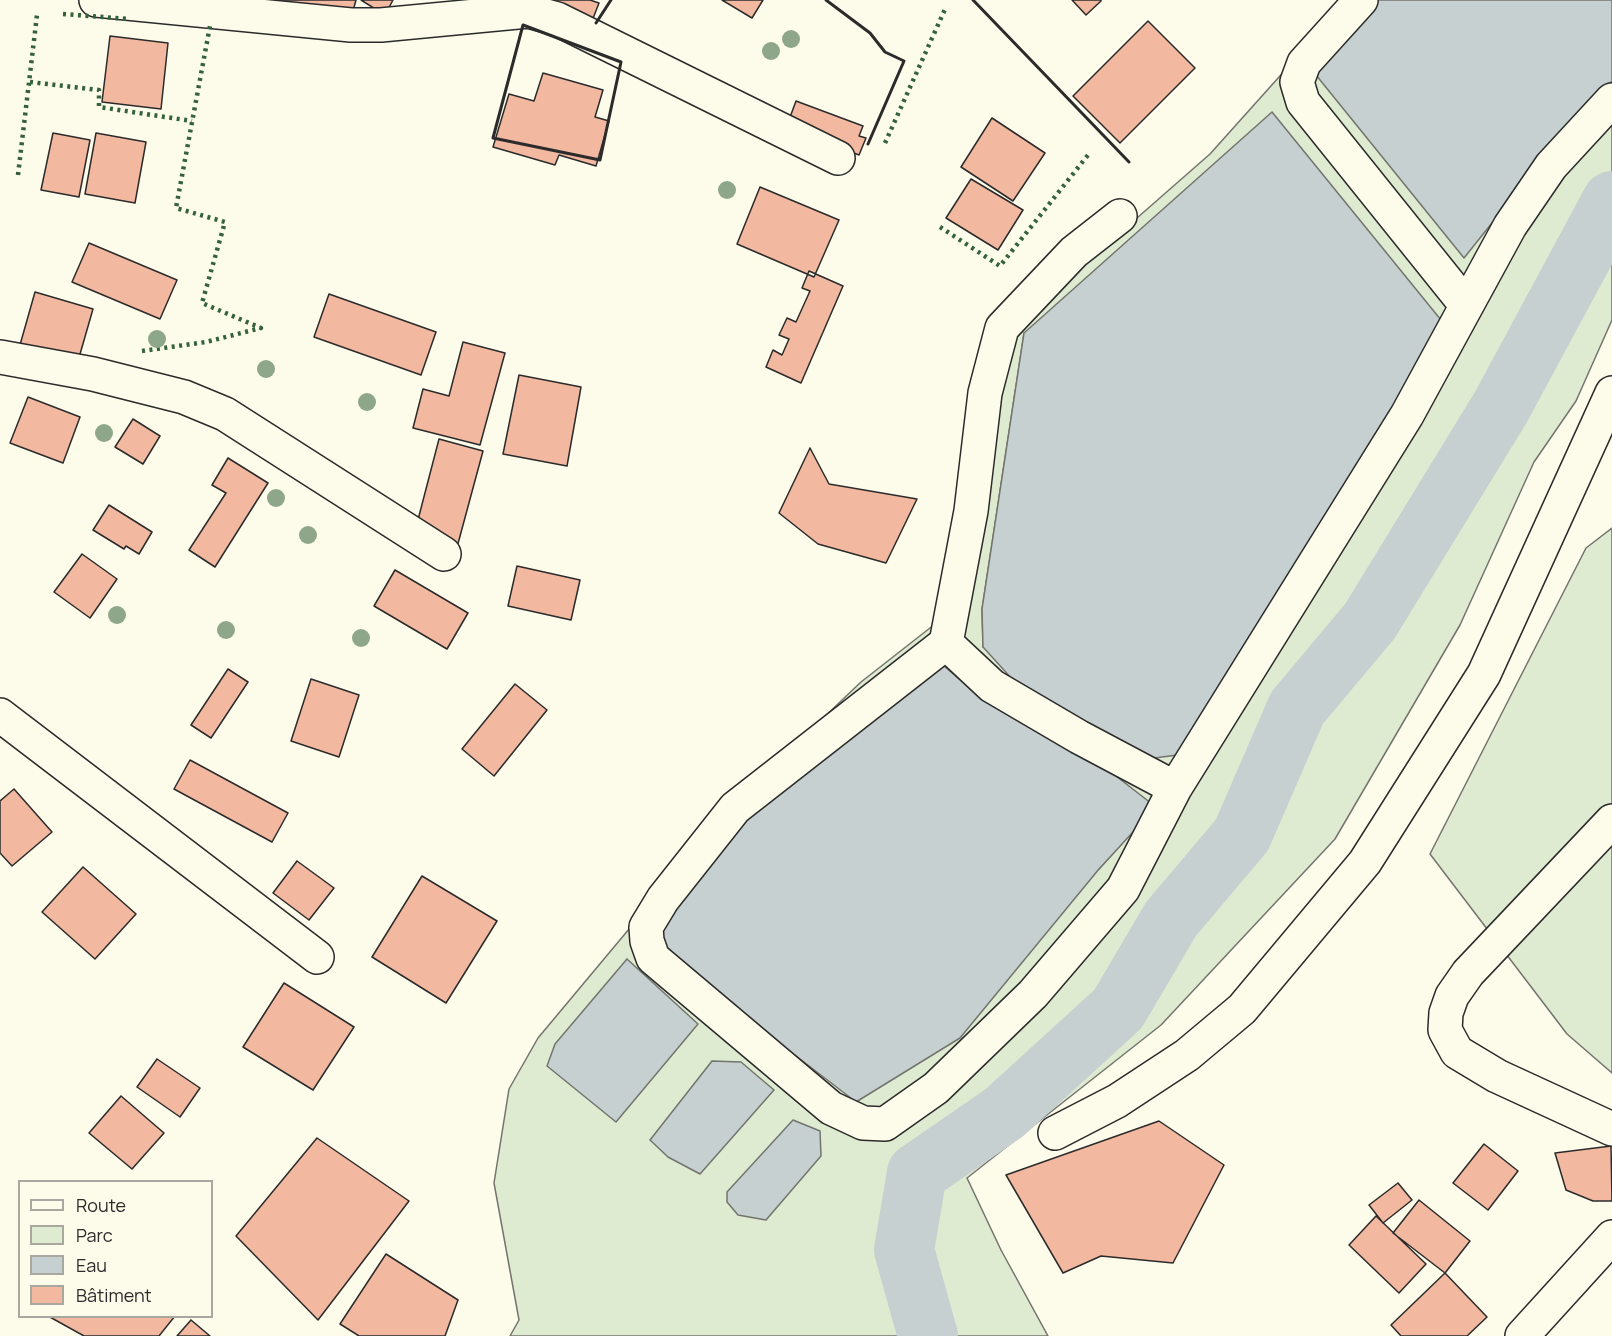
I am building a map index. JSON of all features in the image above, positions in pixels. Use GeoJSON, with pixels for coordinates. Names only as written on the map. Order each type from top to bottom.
{"type":"FeatureCollection","features":[{"type":"Feature","properties":{"kind":"street"},"geometry":{"type":"LineString","coordinates":[[96,0],[351,25],[381,25],[528,11],[557,19],[838,158]]}},
{"type":"Feature","properties":{"kind":"street"},"geometry":{"type":"LineString","coordinates":[[1362,0],[1304,63],[1297,82],[1303,102],[1466,305]]}},
{"type":"Feature","properties":{"kind":"street"},"geometry":{"type":"LineString","coordinates":[[1120,216],[1074,252],[1002,328],[985,393],[971,511],[946,643],[735,808],[663,899],[646,927],[646,941],[653,958],[831,1108],[863,1123],[885,1124],[936,1088],[1034,994],[1123,889],[1175,788],[1407,415],[1510,226],[1551,166],[1612,100]]}},
{"type":"Feature","properties":{"kind":"street"},"geometry":{"type":"LineString","coordinates":[[0,357],[93,374],[184,397],[225,414],[444,554]]}},
{"type":"Feature","properties":{"kind":"street"},"geometry":{"type":"LineString","coordinates":[[1055,1133],[1117,1101],[1187,1055],[1242,1008],[1365,862],[1484,674],[1612,393]]}},
{"type":"Feature","properties":{"kind":"street"},"geometry":{"type":"LineString","coordinates":[[946,643],[992,686],[1079,737],[1175,788]]}},
{"type":"Feature","properties":{"kind":"street"},"geometry":{"type":"LineString","coordinates":[[0,715],[317,957]]}},
{"type":"Feature","properties":{"kind":"street"},"geometry":{"type":"LineString","coordinates":[[1612,821],[1468,974],[1452,996],[1446,1013],[1445,1030],[1457,1052],[1497,1076],[1612,1129]]}},
{"type":"Feature","properties":{"kind":"street"},"geometry":{"type":"LineString","coordinates":[[1522,1336],[1612,1237]]}},
{"type":"Feature","properties":{"kind":"green space"},"geometry":{"type":"Polygon","coordinates":[[[1348,0],[1512,195],[1591,99],[1612,81],[1612,320],[1576,401],[1534,462],[1460,625],[1335,839],[1161,1025],[967,1178],[1001,1250],[1048,1336],[510,1336],[519,1320],[494,1183],[509,1089],[538,1038],[736,801],[861,682],[967,599],[1011,340],[1024,317],[1210,154],[1348,0]],[[1024,333],[982,609],[983,647],[1024,333]],[[1103,766],[1099,869],[1155,807],[1103,766]]]}},
{"type":"Feature","properties":{"kind":"green space"},"geometry":{"type":"Polygon","coordinates":[[[1612,528],[1612,1073],[1567,1034],[1430,854],[1586,548],[1612,528]]]}},
{"type":"Feature","properties":{"kind":"water"},"geometry":{"type":"Polygon","coordinates":[[[1375,0],[1612,0],[1612,81],[1591,99],[1464,258],[1316,75],[1375,0]]]}},
{"type":"Feature","properties":{"kind":"water"},"geometry":{"type":"Polygon","coordinates":[[[1272,112],[1441,320],[1428,355],[1178,755],[1146,759],[1012,679],[983,647],[982,609],[1024,333],[1272,112]]]}},
{"type":"Feature","properties":{"kind":"water"},"geometry":{"type":"Polygon","coordinates":[[[937,660],[978,695],[1103,766],[1156,807],[1099,869],[960,1038],[856,1102],[654,947],[653,924],[736,816],[937,660]]]}},
{"type":"Feature","properties":{"kind":"water"},"geometry":{"type":"Polygon","coordinates":[[[627,959],[698,1024],[616,1122],[547,1066],[555,1044],[627,959]]]}},
{"type":"Feature","properties":{"kind":"water"},"geometry":{"type":"Polygon","coordinates":[[[712,1061],[741,1062],[774,1090],[700,1174],[668,1157],[650,1140],[712,1061]]]}},
{"type":"Feature","properties":{"kind":"water"},"geometry":{"type":"Polygon","coordinates":[[[793,1120],[820,1131],[821,1156],[766,1220],[738,1215],[727,1202],[727,1192],[793,1120]]]}},
{"type":"Feature","properties":{"kind":"building"},"geometry":{"type":"Polygon","coordinates":[[[280,0],[356,0],[348,29],[277,10],[280,0]]]}},
{"type":"Feature","properties":{"kind":"building"},"geometry":{"type":"Polygon","coordinates":[[[361,0],[393,0],[385,15],[361,0]]]}},
{"type":"Feature","properties":{"kind":"building"},"geometry":{"type":"Polygon","coordinates":[[[500,0],[590,0],[599,3],[587,34],[500,0]]]}},
{"type":"Feature","properties":{"kind":"building"},"geometry":{"type":"Polygon","coordinates":[[[722,0],[763,0],[752,18],[722,0]]]}},
{"type":"Feature","properties":{"kind":"building"},"geometry":{"type":"Polygon","coordinates":[[[1072,0],[1101,0],[1101,1],[1086,15],[1072,0]]]}},
{"type":"Feature","properties":{"kind":"building"},"geometry":{"type":"Polygon","coordinates":[[[1148,21],[1195,68],[1120,143],[1073,96],[1148,21]]]}},
{"type":"Feature","properties":{"kind":"building"},"geometry":{"type":"Polygon","coordinates":[[[110,36],[168,43],[161,109],[102,102],[110,36]]]}},
{"type":"Feature","properties":{"kind":"building"},"geometry":{"type":"Polygon","coordinates":[[[543,73],[603,90],[595,117],[609,121],[596,166],[559,155],[555,165],[493,147],[509,94],[534,101],[543,73]]]}},
{"type":"Feature","properties":{"kind":"building"},"geometry":{"type":"Polygon","coordinates":[[[796,101],[863,126],[859,136],[866,138],[859,155],[786,128],[796,101]]]}},
{"type":"Feature","properties":{"kind":"building"},"geometry":{"type":"Polygon","coordinates":[[[992,118],[1045,153],[1013,201],[961,167],[992,118]]]}},
{"type":"Feature","properties":{"kind":"building"},"geometry":{"type":"Polygon","coordinates":[[[53,133],[90,140],[79,197],[41,190],[53,133]]]}},
{"type":"Feature","properties":{"kind":"building"},"geometry":{"type":"Polygon","coordinates":[[[96,133],[146,142],[135,203],[85,194],[96,133]]]}},
{"type":"Feature","properties":{"kind":"building"},"geometry":{"type":"Polygon","coordinates":[[[971,179],[1023,210],[998,250],[946,218],[971,179]]]}},
{"type":"Feature","properties":{"kind":"building"},"geometry":{"type":"Polygon","coordinates":[[[760,187],[839,220],[814,277],[737,244],[760,187]]]}},
{"type":"Feature","properties":{"kind":"building"},"geometry":{"type":"Polygon","coordinates":[[[89,243],[177,280],[160,319],[72,282],[89,243]]]}},
{"type":"Feature","properties":{"kind":"building"},"geometry":{"type":"Polygon","coordinates":[[[809,271],[843,286],[801,383],[766,367],[773,350],[782,355],[789,339],[779,335],[787,318],[796,322],[810,291],[802,288],[809,271]]]}},
{"type":"Feature","properties":{"kind":"building"},"geometry":{"type":"Polygon","coordinates":[[[35,292],[93,309],[74,375],[16,359],[35,292]]]}},
{"type":"Feature","properties":{"kind":"building"},"geometry":{"type":"Polygon","coordinates":[[[329,294],[436,332],[421,375],[314,337],[329,294]]]}},
{"type":"Feature","properties":{"kind":"building"},"geometry":{"type":"Polygon","coordinates":[[[463,342],[505,353],[480,445],[413,428],[423,389],[449,396],[463,342]]]}},
{"type":"Feature","properties":{"kind":"building"},"geometry":{"type":"Polygon","coordinates":[[[519,375],[581,387],[567,466],[503,454],[519,375]]]}},
{"type":"Feature","properties":{"kind":"building"},"geometry":{"type":"Polygon","coordinates":[[[28,397],[80,417],[63,463],[10,443],[28,397]]]}},
{"type":"Feature","properties":{"kind":"building"},"geometry":{"type":"Polygon","coordinates":[[[133,419],[160,436],[143,464],[115,447],[133,419]]]}},
{"type":"Feature","properties":{"kind":"building"},"geometry":{"type":"Polygon","coordinates":[[[439,439],[483,451],[456,551],[413,539],[439,439]]]}},
{"type":"Feature","properties":{"kind":"building"},"geometry":{"type":"Polygon","coordinates":[[[810,448],[829,484],[917,499],[886,563],[818,544],[779,513],[810,448]]]}},
{"type":"Feature","properties":{"kind":"building"},"geometry":{"type":"Polygon","coordinates":[[[228,458],[268,483],[215,567],[189,550],[226,493],[212,485],[228,458]]]}},
{"type":"Feature","properties":{"kind":"building"},"geometry":{"type":"Polygon","coordinates":[[[109,505],[152,532],[139,554],[126,546],[124,549],[93,530],[109,505]]]}},
{"type":"Feature","properties":{"kind":"building"},"geometry":{"type":"Polygon","coordinates":[[[82,554],[117,579],[90,618],[54,592],[82,554]]]}},
{"type":"Feature","properties":{"kind":"building"},"geometry":{"type":"Polygon","coordinates":[[[517,566],[580,580],[571,620],[508,606],[517,566]]]}},
{"type":"Feature","properties":{"kind":"building"},"geometry":{"type":"Polygon","coordinates":[[[395,570],[468,613],[447,649],[374,606],[395,570]]]}},
{"type":"Feature","properties":{"kind":"building"},"geometry":{"type":"Polygon","coordinates":[[[228,669],[248,682],[211,738],[191,725],[228,669]]]}},
{"type":"Feature","properties":{"kind":"building"},"geometry":{"type":"Polygon","coordinates":[[[311,679],[359,695],[339,757],[291,741],[311,679]]]}},
{"type":"Feature","properties":{"kind":"building"},"geometry":{"type":"Polygon","coordinates":[[[515,684],[547,710],[494,776],[462,749],[515,684]]]}},
{"type":"Feature","properties":{"kind":"building"},"geometry":{"type":"Polygon","coordinates":[[[190,760],[288,813],[272,842],[174,789],[190,760]]]}},
{"type":"Feature","properties":{"kind":"building"},"geometry":{"type":"Polygon","coordinates":[[[14,789],[52,832],[12,866],[0,853],[0,801],[14,789]]]}},
{"type":"Feature","properties":{"kind":"building"},"geometry":{"type":"Polygon","coordinates":[[[297,861],[334,888],[309,920],[273,893],[297,861]]]}},
{"type":"Feature","properties":{"kind":"building"},"geometry":{"type":"Polygon","coordinates":[[[83,867],[136,914],[95,959],[42,912],[83,867]]]}},
{"type":"Feature","properties":{"kind":"building"},"geometry":{"type":"Polygon","coordinates":[[[422,876],[497,921],[446,1003],[372,957],[422,876]]]}},
{"type":"Feature","properties":{"kind":"building"},"geometry":{"type":"Polygon","coordinates":[[[284,983],[354,1027],[313,1090],[243,1047],[284,983]]]}},
{"type":"Feature","properties":{"kind":"building"},"geometry":{"type":"Polygon","coordinates":[[[157,1059],[200,1088],[180,1117],[137,1087],[157,1059]]]}},
{"type":"Feature","properties":{"kind":"building"},"geometry":{"type":"Polygon","coordinates":[[[121,1096],[164,1133],[132,1169],[89,1133],[121,1096]]]}},
{"type":"Feature","properties":{"kind":"building"},"geometry":{"type":"Polygon","coordinates":[[[1159,1121],[1224,1165],[1173,1263],[1101,1256],[1063,1273],[1006,1175],[1159,1121]]]}},
{"type":"Feature","properties":{"kind":"building"},"geometry":{"type":"Polygon","coordinates":[[[317,1138],[409,1201],[318,1320],[236,1236],[317,1138]]]}},
{"type":"Feature","properties":{"kind":"building"},"geometry":{"type":"Polygon","coordinates":[[[1484,1144],[1518,1171],[1488,1210],[1453,1183],[1484,1144]]]}},
{"type":"Feature","properties":{"kind":"building"},"geometry":{"type":"Polygon","coordinates":[[[1611,1146],[1612,1201],[1593,1201],[1566,1190],[1555,1153],[1611,1146]]]}},
{"type":"Feature","properties":{"kind":"building"},"geometry":{"type":"Polygon","coordinates":[[[1398,1183],[1412,1200],[1383,1223],[1369,1205],[1398,1183]]]}},
{"type":"Feature","properties":{"kind":"building"},"geometry":{"type":"Polygon","coordinates":[[[1419,1200],[1470,1241],[1445,1273],[1393,1233],[1419,1200]]]}},
{"type":"Feature","properties":{"kind":"building"},"geometry":{"type":"Polygon","coordinates":[[[1376,1216],[1426,1264],[1399,1293],[1349,1245],[1376,1216]]]}},
{"type":"Feature","properties":{"kind":"building"},"geometry":{"type":"Polygon","coordinates":[[[386,1254],[458,1300],[445,1336],[359,1336],[340,1324],[386,1254]]]}},
{"type":"Feature","properties":{"kind":"building"},"geometry":{"type":"Polygon","coordinates":[[[1445,1273],[1487,1317],[1467,1336],[1401,1336],[1391,1325],[1445,1273]]]}},
{"type":"Feature","properties":{"kind":"building"},"geometry":{"type":"Polygon","coordinates":[[[52,1318],[173,1318],[159,1336],[84,1336],[52,1318]]]}},
{"type":"Feature","properties":{"kind":"building"},"geometry":{"type":"Polygon","coordinates":[[[191,1320],[210,1336],[177,1336],[191,1320]]]}},
{"type":"Feature","properties":{"kind":"waterway"},"geometry":{"type":"LineString","coordinates":[[928,1336],[904,1250],[917,1173],[1004,1113],[1118,1009],[1171,919],[1242,835],[1297,708],[1370,621],[1501,407],[1612,201]]}},
{"type":"Feature","properties":{"kind":"hedge"},"geometry":{"type":"LineString","coordinates":[[885,143],[946,7]]}},
{"type":"Feature","properties":{"kind":"hedge"},"geometry":{"type":"LineString","coordinates":[[63,14],[129,19]]}},
{"type":"Feature","properties":{"kind":"hedge"},"geometry":{"type":"LineString","coordinates":[[18,175],[37,15]]}},
{"type":"Feature","properties":{"kind":"hedge"},"geometry":{"type":"LineString","coordinates":[[142,351],[206,342],[261,328],[202,303],[225,222],[176,208],[210,26],[206,26]]}},
{"type":"Feature","properties":{"kind":"hedge"},"geometry":{"type":"LineString","coordinates":[[30,82],[99,90],[99,107],[192,121]]}},
{"type":"Feature","properties":{"kind":"hedge"},"geometry":{"type":"LineString","coordinates":[[940,227],[1000,266],[1088,155]]}},
{"type":"Feature","properties":{"kind":"wall"},"geometry":{"type":"LineString","coordinates":[[596,23],[611,0]]}},
{"type":"Feature","properties":{"kind":"wall"},"geometry":{"type":"LineString","coordinates":[[826,0],[870,33],[885,52],[904,61],[868,144]]}},
{"type":"Feature","properties":{"kind":"wall"},"geometry":{"type":"LineString","coordinates":[[973,0],[1129,162]]}},
{"type":"Feature","properties":{"kind":"wall"},"geometry":{"type":"LineString","coordinates":[[523,25],[621,62],[600,160],[493,138],[523,25]]}}]}
